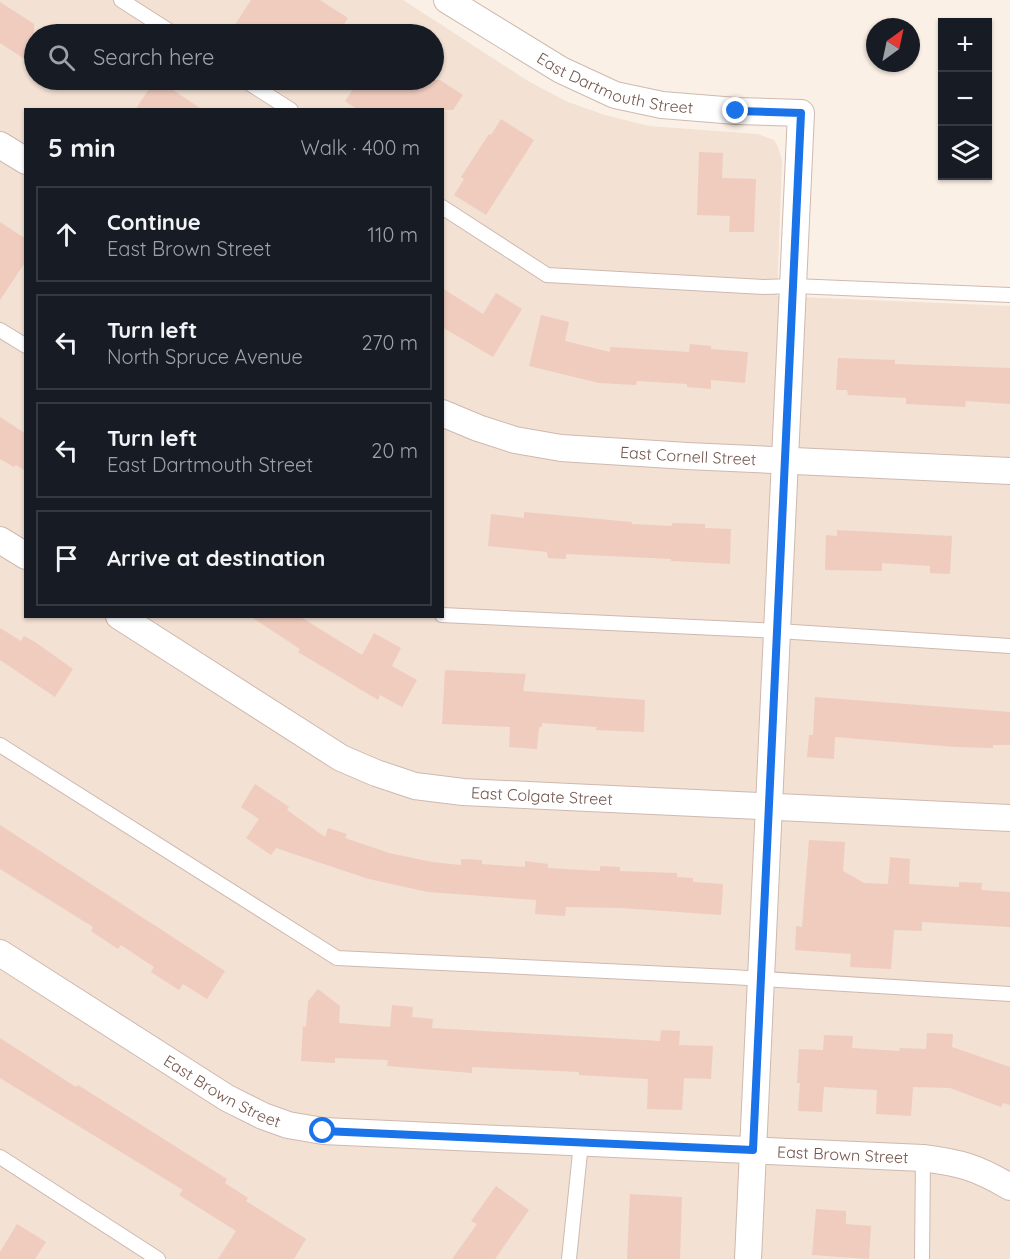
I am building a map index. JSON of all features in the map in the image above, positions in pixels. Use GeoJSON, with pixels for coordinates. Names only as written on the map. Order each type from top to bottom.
{"type":"FeatureCollection","features":[{"type":"Feature","properties":{"kind":"street","name":"East Dartmouth Street"},"geometry":{"type":"LineString","coordinates":[[447,0],[561,70],[615,95],[662,105],[801,113],[794,286]]}},
{"type":"Feature","properties":{"kind":"street"},"geometry":{"type":"LineString","coordinates":[[0,146],[24,160]]}},
{"type":"Feature","properties":{"kind":"street"},"geometry":{"type":"LineString","coordinates":[[748,1259],[794,286]]}},
{"type":"Feature","properties":{"kind":"street","name":"East Cornell Street"},"geometry":{"type":"LineString","coordinates":[[444,414],[515,440],[561,448],[1010,471]]}},
{"type":"Feature","properties":{"kind":"street"},"geometry":{"type":"LineString","coordinates":[[0,540],[24,555]]}},
{"type":"Feature","properties":{"kind":"street","name":"East Colgate Street"},"geometry":{"type":"LineString","coordinates":[[122,618],[340,758],[416,786],[463,792],[1010,818]]}},
{"type":"Feature","properties":{"kind":"street","name":"East Brown Street"},"geometry":{"type":"LineString","coordinates":[[0,953],[227,1098],[263,1116],[288,1125],[323,1131],[923,1158],[960,1163],[987,1173],[1010,1187]]}},
{"type":"Feature","properties":{"kind":"lane"},"geometry":{"type":"LineString","coordinates":[[121,0],[158,24]]}},
{"type":"Feature","properties":{"kind":"lane"},"geometry":{"type":"LineString","coordinates":[[260,90],[288,108]]}},
{"type":"Feature","properties":{"kind":"lane"},"geometry":{"type":"LineString","coordinates":[[444,208],[548,275],[764,287],[794,286],[1010,295]]}},
{"type":"Feature","properties":{"kind":"lane"},"geometry":{"type":"LineString","coordinates":[[0,330],[24,345]]}},
{"type":"Feature","properties":{"kind":"lane"},"geometry":{"type":"LineString","coordinates":[[444,615],[1010,645]]}},
{"type":"Feature","properties":{"kind":"lane"},"geometry":{"type":"LineString","coordinates":[[0,745],[337,958],[1010,994]]}},
{"type":"Feature","properties":{"kind":"lane"},"geometry":{"type":"LineString","coordinates":[[569,1259],[581,1143]]}},
{"type":"Feature","properties":{"kind":"lane"},"geometry":{"type":"LineString","coordinates":[[0,1157],[158,1259]]}},
{"type":"Feature","properties":{"kind":"lane"},"geometry":{"type":"LineString","coordinates":[[922,1259],[923,1158]]}},
{"type":"Feature","properties":{"kind":"shaded area"},"geometry":{"type":"Polygon","coordinates":[[[0,0],[403,0],[440,24],[24,24],[24,90],[444,90],[444,27],[528,81],[568,102],[605,115],[649,126],[758,134],[774,140],[782,160],[777,296],[1010,306],[1010,1259],[0,1259],[0,0]]]}},
{"type":"Feature","properties":{"kind":"building"},"geometry":{"type":"Polygon","coordinates":[[[251,0],[320,0],[348,18],[344,24],[235,24],[251,0]]]}},
{"type":"Feature","properties":{"kind":"building"},"geometry":{"type":"Polygon","coordinates":[[[0,2],[34,24],[24,24],[24,59],[0,43],[0,2]]]}},
{"type":"Feature","properties":{"kind":"building"},"geometry":{"type":"Polygon","coordinates":[[[444,83],[463,95],[453,110],[444,110],[444,108],[355,108],[345,101],[352,90],[444,90],[444,83]]]}},
{"type":"Feature","properties":{"kind":"building"},"geometry":{"type":"Polygon","coordinates":[[[148,90],[173,90],[200,108],[136,108],[148,90]]]}},
{"type":"Feature","properties":{"kind":"building"},"geometry":{"type":"Polygon","coordinates":[[[501,119],[534,140],[486,215],[454,195],[464,179],[461,177],[501,119]]]}},
{"type":"Feature","properties":{"kind":"building"},"geometry":{"type":"Polygon","coordinates":[[[699,152],[723,153],[722,178],[756,179],[754,232],[729,232],[730,216],[697,215],[699,152]]]}},
{"type":"Feature","properties":{"kind":"building"},"geometry":{"type":"Polygon","coordinates":[[[0,222],[24,238],[24,264],[0,300],[0,222]]]}},
{"type":"Feature","properties":{"kind":"building"},"geometry":{"type":"Polygon","coordinates":[[[444,289],[483,314],[496,293],[522,309],[493,357],[444,328],[444,289]]]}},
{"type":"Feature","properties":{"kind":"building"},"geometry":{"type":"Polygon","coordinates":[[[541,315],[569,322],[565,341],[610,352],[610,347],[689,352],[690,344],[711,346],[711,349],[748,352],[745,383],[711,380],[711,389],[687,387],[687,384],[637,381],[636,385],[599,383],[529,366],[541,315]]]}},
{"type":"Feature","properties":{"kind":"building"},"geometry":{"type":"Polygon","coordinates":[[[838,358],[895,360],[895,364],[1010,368],[1010,404],[966,401],[965,407],[906,404],[906,398],[848,395],[847,390],[836,390],[838,358]]]}},
{"type":"Feature","properties":{"kind":"building"},"geometry":{"type":"Polygon","coordinates":[[[0,417],[24,433],[24,470],[0,459],[0,417]]]}},
{"type":"Feature","properties":{"kind":"building"},"geometry":{"type":"Polygon","coordinates":[[[524,512],[632,522],[632,524],[672,526],[672,523],[705,524],[705,528],[731,529],[730,564],[566,554],[566,559],[548,558],[547,552],[488,546],[491,514],[524,518],[524,512]]]}},
{"type":"Feature","properties":{"kind":"building"},"geometry":{"type":"Polygon","coordinates":[[[837,530],[952,536],[950,574],[930,573],[930,566],[882,563],[882,571],[825,570],[826,535],[837,536],[837,530]]]}},
{"type":"Feature","properties":{"kind":"building"},"geometry":{"type":"Polygon","coordinates":[[[253,618],[302,618],[362,655],[374,633],[401,648],[392,666],[417,680],[402,707],[380,695],[378,700],[298,652],[300,649],[253,618]]]}},
{"type":"Feature","properties":{"kind":"building"},"geometry":{"type":"Polygon","coordinates":[[[0,628],[21,641],[24,636],[35,642],[73,669],[55,697],[0,660],[0,628]]]}},
{"type":"Feature","properties":{"kind":"building"},"geometry":{"type":"Polygon","coordinates":[[[445,670],[526,674],[523,691],[645,700],[644,732],[596,730],[597,727],[542,723],[542,727],[539,727],[537,749],[509,747],[510,727],[442,724],[445,670]]]}},
{"type":"Feature","properties":{"kind":"building"},"geometry":{"type":"Polygon","coordinates":[[[815,697],[1010,712],[1010,745],[993,745],[993,748],[956,747],[835,737],[834,759],[807,757],[809,735],[813,735],[815,697]]]}},
{"type":"Feature","properties":{"kind":"building"},"geometry":{"type":"Polygon","coordinates":[[[255,784],[289,807],[287,810],[325,837],[328,828],[347,834],[345,838],[389,853],[432,862],[461,865],[461,859],[482,860],[482,864],[525,867],[525,861],[548,864],[548,868],[600,871],[600,866],[620,867],[620,871],[677,873],[677,877],[693,878],[693,882],[723,884],[721,915],[621,908],[566,907],[565,916],[535,914],[536,900],[428,892],[369,879],[276,848],[271,855],[246,838],[259,819],[241,807],[255,784]]]}},
{"type":"Feature","properties":{"kind":"building"},"geometry":{"type":"Polygon","coordinates":[[[0,825],[225,971],[207,999],[183,984],[179,990],[151,972],[154,967],[121,945],[118,949],[91,931],[93,927],[0,869],[0,825]]]}},
{"type":"Feature","properties":{"kind":"building"},"geometry":{"type":"Polygon","coordinates":[[[809,840],[845,842],[843,871],[864,883],[888,884],[890,857],[910,859],[909,884],[959,887],[959,882],[982,883],[981,890],[1010,892],[1010,927],[922,922],[922,931],[894,930],[891,969],[850,967],[851,954],[795,950],[796,926],[802,927],[809,840]]]}},
{"type":"Feature","properties":{"kind":"building"},"geometry":{"type":"Polygon","coordinates":[[[318,989],[340,1006],[339,1023],[390,1027],[392,1005],[413,1007],[412,1017],[433,1019],[432,1028],[660,1041],[661,1030],[680,1031],[679,1045],[713,1046],[711,1079],[684,1078],[682,1110],[647,1109],[648,1079],[579,1075],[579,1072],[472,1067],[472,1073],[387,1066],[388,1060],[335,1058],[335,1063],[301,1061],[303,1026],[306,1027],[308,1001],[318,989]]]}},
{"type":"Feature","properties":{"kind":"building"},"geometry":{"type":"Polygon","coordinates":[[[927,1033],[953,1034],[952,1047],[1010,1067],[1010,1105],[1003,1103],[1001,1107],[950,1088],[913,1087],[911,1116],[876,1114],[877,1090],[824,1087],[822,1112],[798,1111],[799,1049],[823,1050],[824,1035],[853,1036],[852,1048],[899,1051],[900,1048],[926,1049],[927,1033]]]}},
{"type":"Feature","properties":{"kind":"building"},"geometry":{"type":"Polygon","coordinates":[[[0,1038],[227,1179],[225,1183],[248,1198],[246,1201],[306,1239],[294,1259],[218,1259],[236,1231],[179,1195],[183,1190],[0,1078],[0,1038]]]}},
{"type":"Feature","properties":{"kind":"building"},"geometry":{"type":"Polygon","coordinates":[[[496,1186],[529,1210],[495,1259],[452,1259],[477,1224],[471,1221],[496,1186]]]}},
{"type":"Feature","properties":{"kind":"building"},"geometry":{"type":"Polygon","coordinates":[[[630,1194],[682,1197],[680,1259],[627,1259],[630,1194]]]}},
{"type":"Feature","properties":{"kind":"building"},"geometry":{"type":"Polygon","coordinates":[[[816,1209],[846,1211],[846,1224],[871,1226],[869,1259],[812,1255],[816,1209]]]}},
{"type":"Feature","properties":{"kind":"building"},"geometry":{"type":"Polygon","coordinates":[[[17,1224],[46,1242],[35,1259],[0,1259],[0,1252],[17,1224]]]}},
{"type":"Feature","properties":{"kind":"route"},"geometry":{"type":"LineString","coordinates":[[323,1131],[753,1150],[801,113],[736,111]]}}]}
